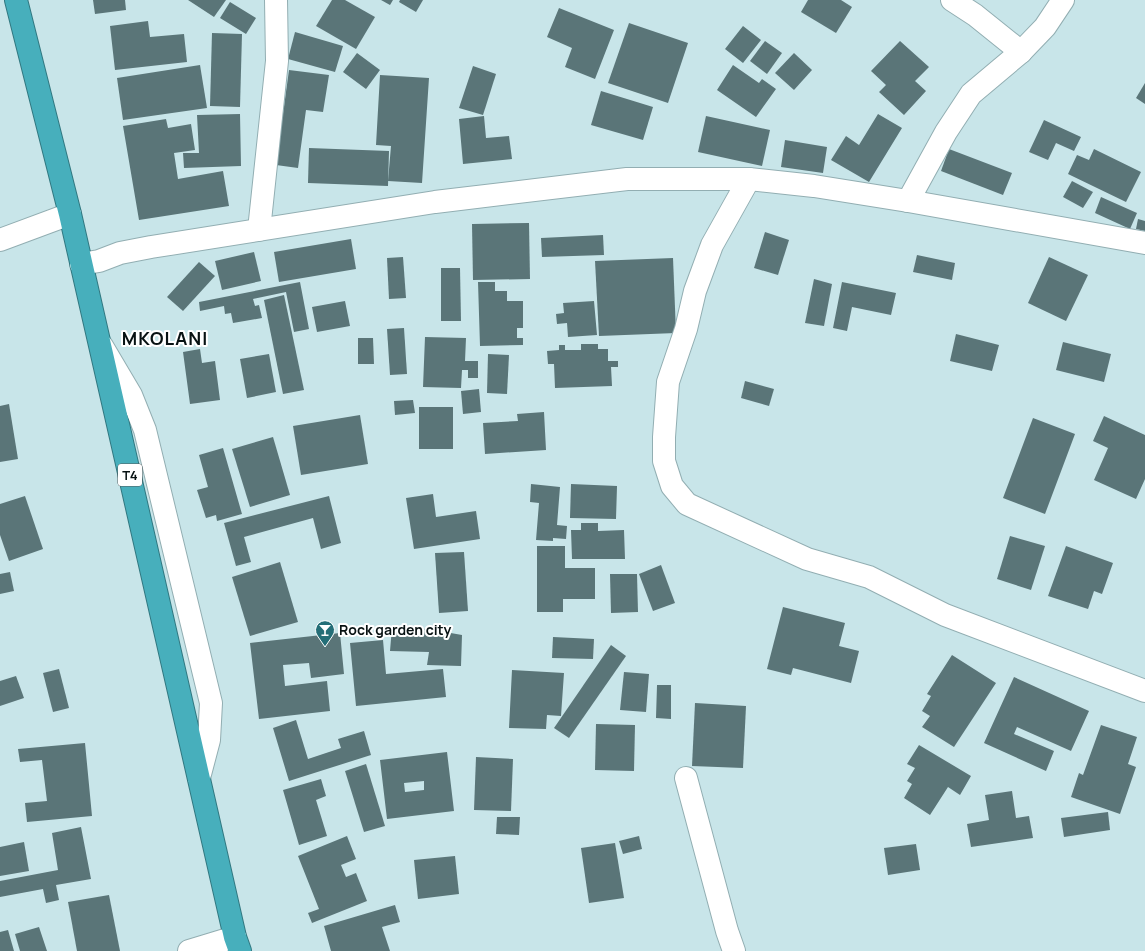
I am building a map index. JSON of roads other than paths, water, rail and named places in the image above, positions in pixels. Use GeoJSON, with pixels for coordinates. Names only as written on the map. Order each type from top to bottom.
{"type":"FeatureCollection","features":[{"type":"Feature","properties":{"kind":"highway","name":"T4"},"geometry":{"type":"LineString","coordinates":[[16,0],[70,214],[238,944]]}},
{"type":"Feature","properties":{"kind":"street"},"geometry":{"type":"LineString","coordinates":[[259,230],[277,61],[276,0]]}},
{"type":"Feature","properties":{"kind":"street"},"geometry":{"type":"LineString","coordinates":[[952,0],[975,15],[1021,52]]}},
{"type":"Feature","properties":{"kind":"street"},"geometry":{"type":"LineString","coordinates":[[908,201],[946,132],[971,94],[1021,52],[1045,27],[1063,0]]}},
{"type":"Feature","properties":{"kind":"street"},"geometry":{"type":"LineString","coordinates":[[81,264],[99,261],[128,252],[435,202],[627,179],[749,179],[814,186],[1145,243]]}},
{"type":"Feature","properties":{"kind":"street"},"geometry":{"type":"LineString","coordinates":[[749,179],[712,245],[695,291],[686,329],[668,382],[664,437],[664,461],[672,486],[687,504],[807,559],[869,577],[945,615],[1145,691]]}},
{"type":"Feature","properties":{"kind":"street"},"geometry":{"type":"LineString","coordinates":[[0,240],[70,214]]}},
{"type":"Feature","properties":{"kind":"street"},"geometry":{"type":"LineString","coordinates":[[686,778],[727,931],[734,951]]}},
{"type":"Feature","properties":{"kind":"street"},"geometry":{"type":"LineString","coordinates":[[189,951],[238,944]]}},
{"type":"Feature","properties":{"kind":"place","name":"Rock garden city"},"geometry":{"type":"Point","coordinates":[325,647]}},
{"type":"Feature","properties":{"kind":"district","name":"MKOLANI"},"geometry":{"type":"Point","coordinates":[165,339]}}]}
